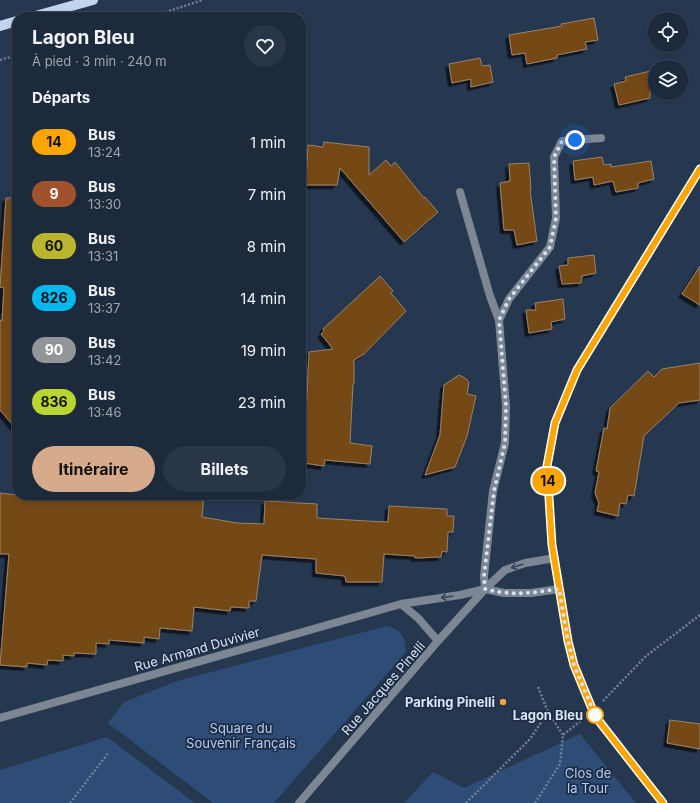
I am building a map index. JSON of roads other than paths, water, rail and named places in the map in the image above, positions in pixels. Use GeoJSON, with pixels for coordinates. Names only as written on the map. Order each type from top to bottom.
{"type":"FeatureCollection","features":[{"type":"Feature","properties":{"kind":"main road"},"geometry":{"type":"LineString","coordinates":[[50,12],[93,0]]}},
{"type":"Feature","properties":{"kind":"main road"},"geometry":{"type":"LineString","coordinates":[[0,26],[12,22]]}},
{"type":"Feature","properties":{"kind":"street"},"geometry":{"type":"LineString","coordinates":[[499,320],[509,299],[550,247],[556,218],[554,157],[562,141],[601,138]]}},
{"type":"Feature","properties":{"kind":"street"},"geometry":{"type":"LineString","coordinates":[[663,803],[593,712],[574,665],[568,641],[559,589],[547,466],[555,423],[577,370],[700,169]]}},
{"type":"Feature","properties":{"kind":"street"},"geometry":{"type":"LineString","coordinates":[[460,192],[490,296],[499,320],[506,406],[505,443],[494,491],[484,576],[485,589],[504,593],[530,593],[559,589]]}},
{"type":"Feature","properties":{"kind":"street","name":"Rue Jacques Pinelli"},"geometry":{"type":"LineString","coordinates":[[299,803],[438,641],[485,589],[505,570],[525,563],[555,558]]}},
{"type":"Feature","properties":{"kind":"street","name":"Rue Armand Duvivier"},"geometry":{"type":"LineString","coordinates":[[0,718],[401,604],[460,595],[485,589]]}},
{"type":"Feature","properties":{"kind":"street"},"geometry":{"type":"LineString","coordinates":[[401,604],[418,618],[438,641]]}},
{"type":"Feature","properties":{"kind":"place","name":"Parking Pinelli"},"geometry":{"type":"Point","coordinates":[503,702]}},
{"type":"Feature","properties":{"kind":"place","name":"Lagon Bleu"},"geometry":{"type":"Point","coordinates":[595,715]}},
{"type":"Feature","properties":{"kind":"park label","name":"Square du Souvenir Français"},"geometry":{"type":"Point","coordinates":[241,736]}},
{"type":"Feature","properties":{"kind":"park label","name":"Clos de la Tour"},"geometry":{"type":"Point","coordinates":[588,780]}}]}
